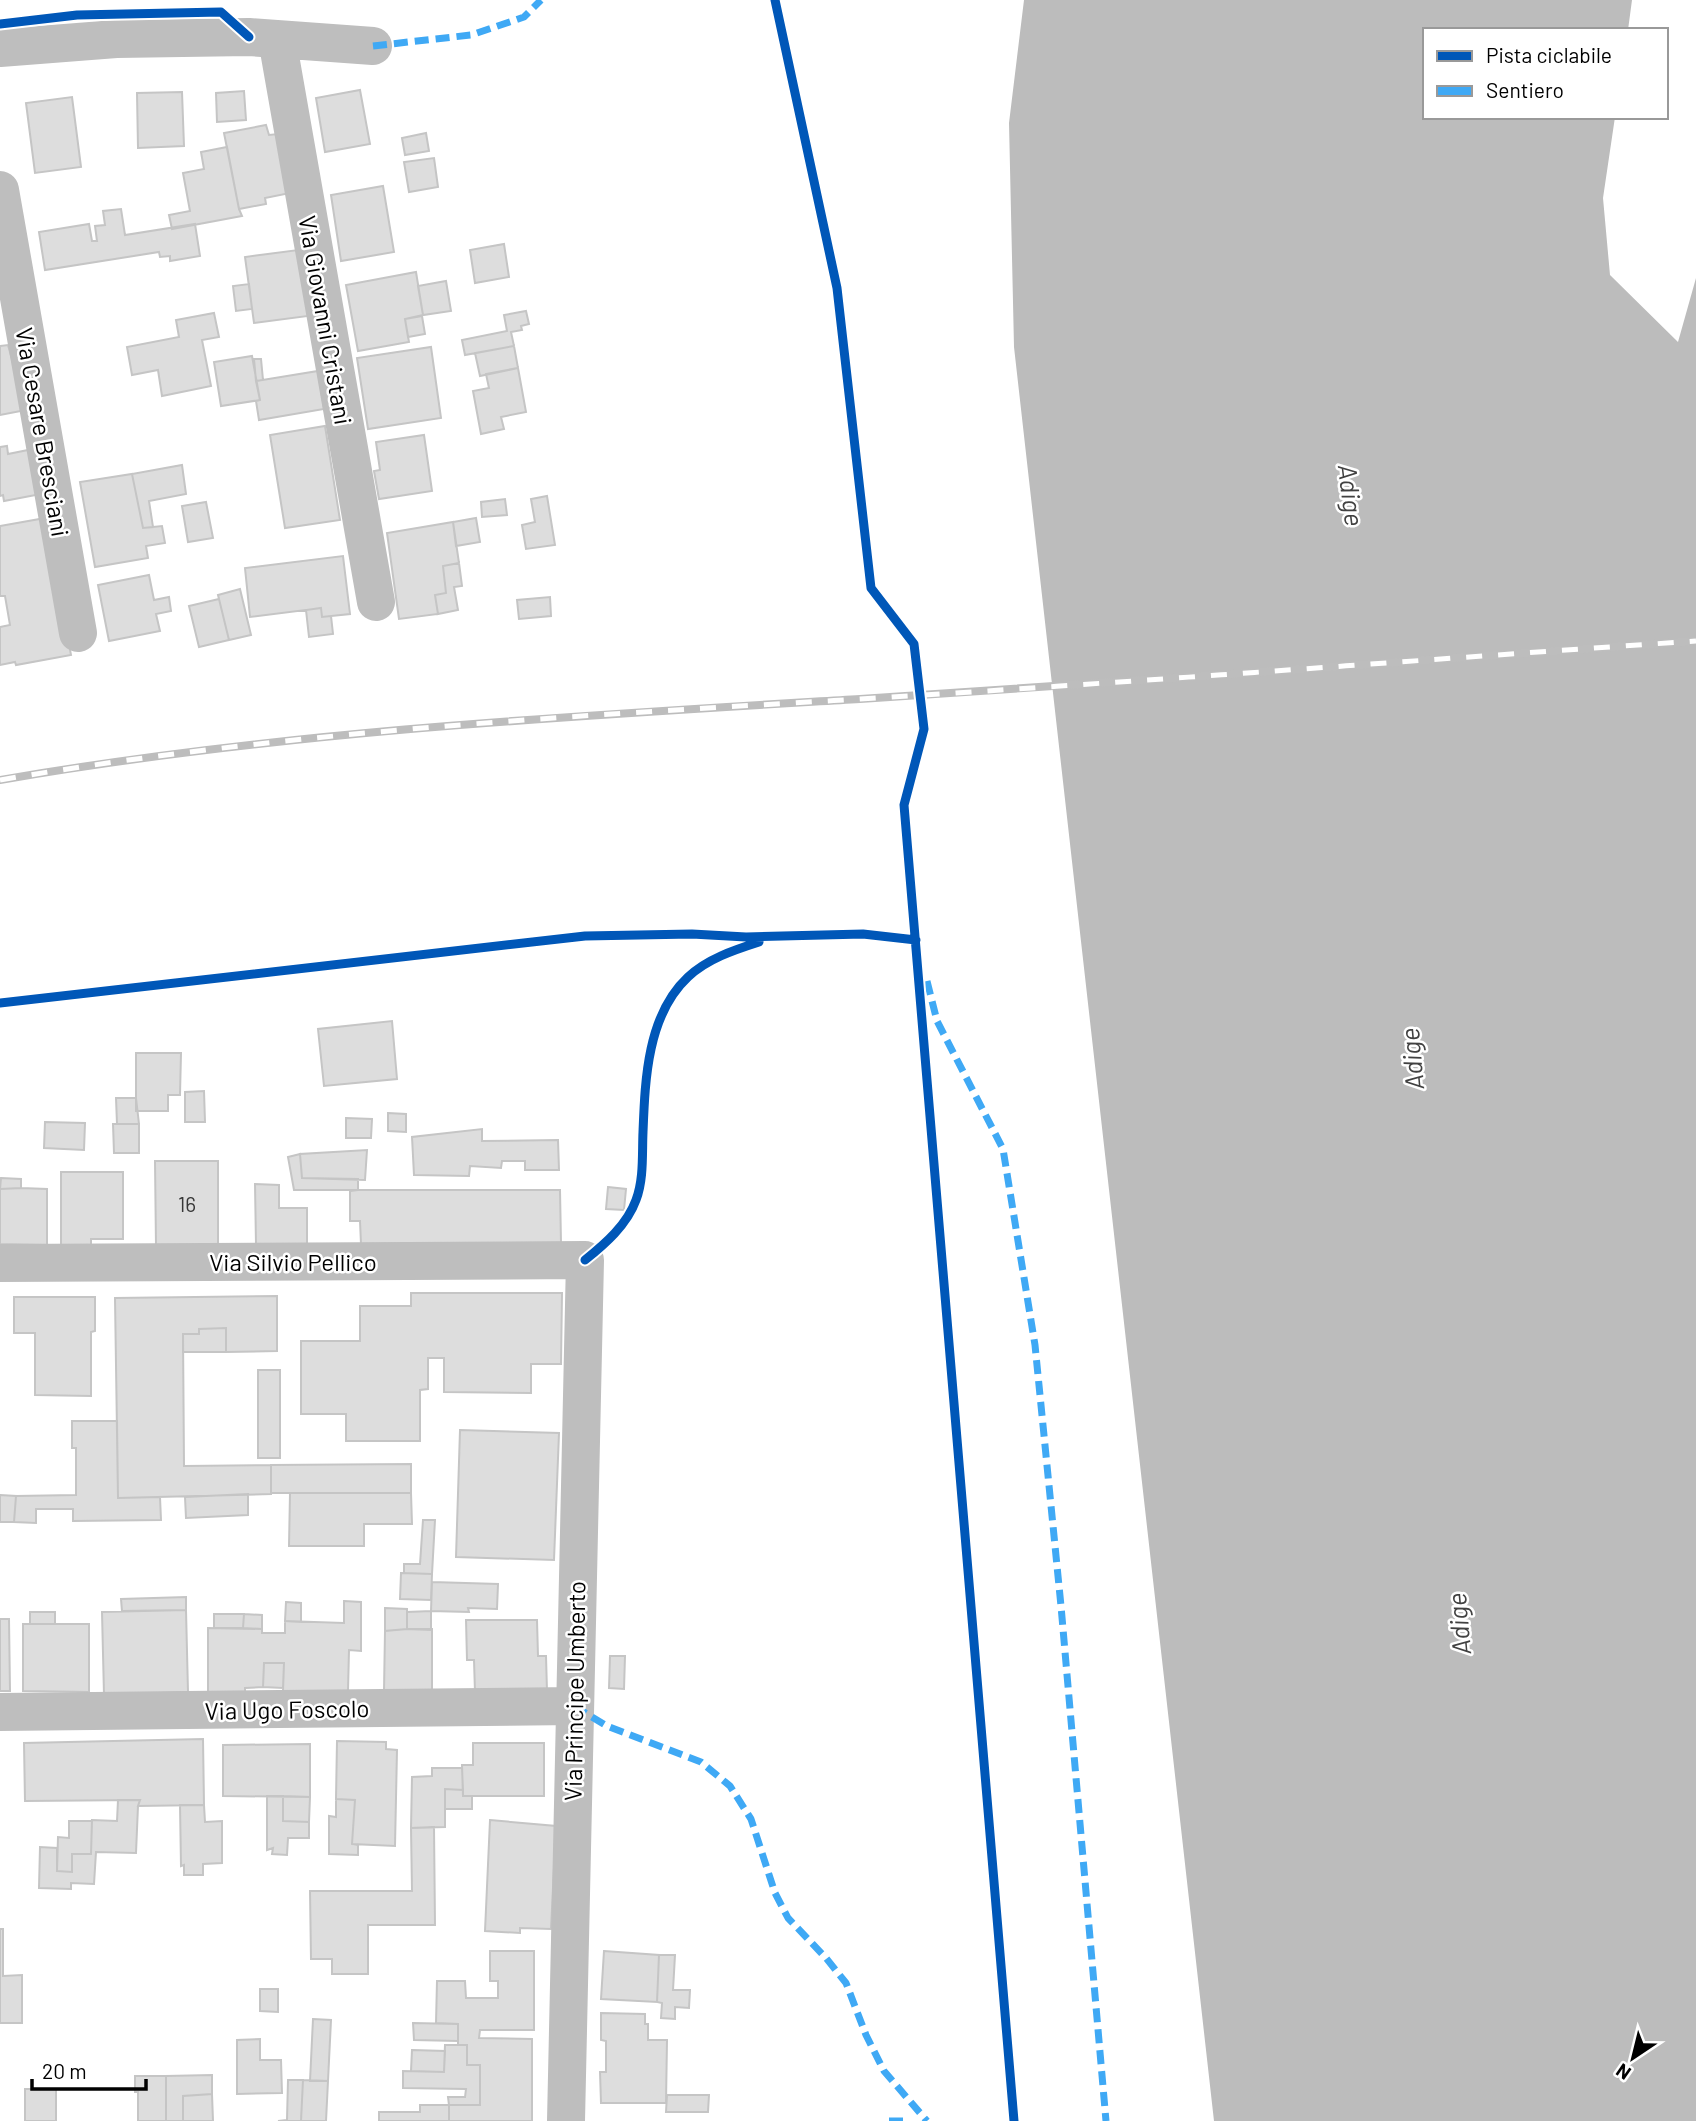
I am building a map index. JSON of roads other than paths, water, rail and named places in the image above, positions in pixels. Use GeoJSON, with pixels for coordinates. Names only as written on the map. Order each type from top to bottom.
{"type":"FeatureCollection","features":[{"type":"Feature","properties":{"kind":"street"},"geometry":{"type":"LineString","coordinates":[[0,48],[116,39],[277,39],[373,46]]}},
{"type":"Feature","properties":{"kind":"street","name":"Via Giovanni Cristani"},"geometry":{"type":"LineString","coordinates":[[277,39],[376,602]]}},
{"type":"Feature","properties":{"kind":"street","name":"Via Cesare Bresciani"},"geometry":{"type":"LineString","coordinates":[[0,190],[78,633]]}},
{"type":"Feature","properties":{"kind":"street","name":"Via Silvio Pellico"},"geometry":{"type":"LineString","coordinates":[[0,1262],[585,1260]]}},
{"type":"Feature","properties":{"kind":"street","name":"Via Principe Umberto"},"geometry":{"type":"LineString","coordinates":[[566,2121],[585,1260]]}},
{"type":"Feature","properties":{"kind":"street","name":"Via Ugo Foscolo"},"geometry":{"type":"LineString","coordinates":[[0,1712],[574,1706]]}},
{"type":"Feature","properties":{"kind":"water","name":"Adige"},"geometry":{"type":"Polygon","coordinates":[[[1024,0],[1632,0],[1628,28],[1423,28],[1423,119],[1615,119],[1603,198],[1610,275],[1678,342],[1696,278],[1696,2121],[1214,2121],[1014,347],[1009,123],[1024,0]]]}},
{"type":"Feature","properties":{"kind":"railway"},"geometry":{"type":"LineString","coordinates":[[0,780],[214,749],[536,719],[1696,641]]}}]}
